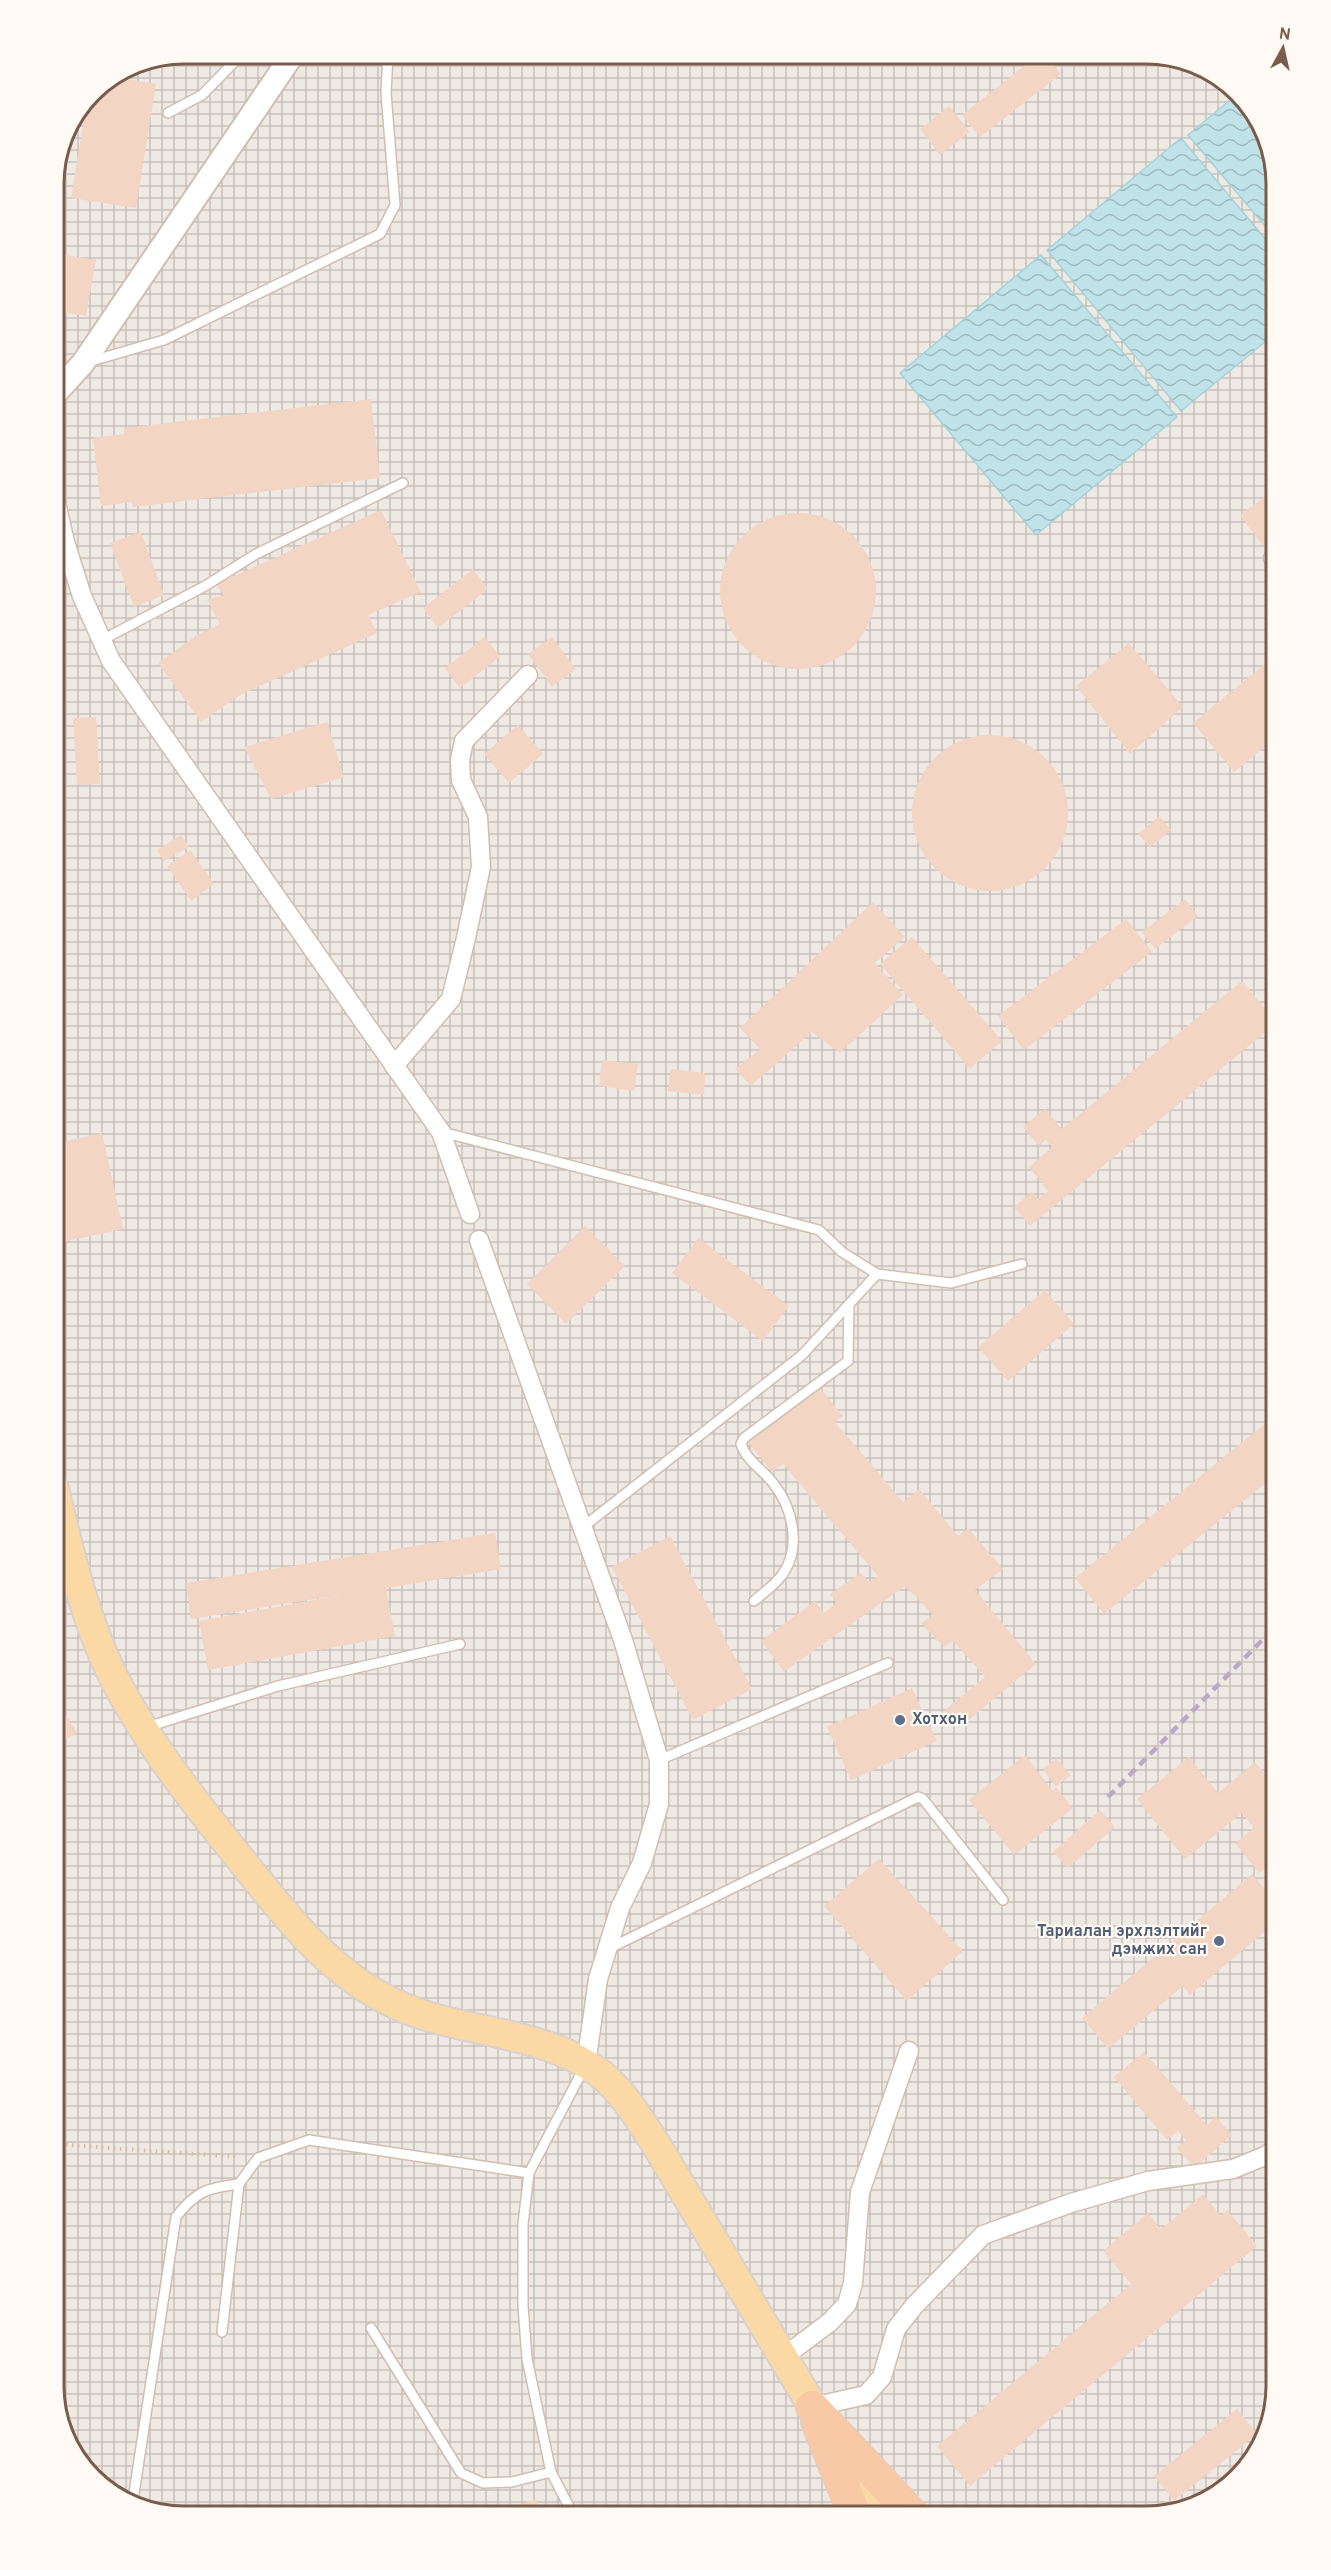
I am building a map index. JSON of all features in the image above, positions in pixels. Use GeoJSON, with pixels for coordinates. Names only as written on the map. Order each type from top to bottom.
{"type":"FeatureCollection","features":[{"type":"Feature","properties":{"kind":"highway"},"geometry":{"type":"LineString","coordinates":[[812,2407],[851,2506]]}},
{"type":"Feature","properties":{"kind":"highway"},"geometry":{"type":"LineString","coordinates":[[812,2407],[904,2506]]}},
{"type":"Feature","properties":{"kind":"main road"},"geometry":{"type":"LineString","coordinates":[[64,1529],[81,1592],[100,1644],[111,1671],[144,1728],[202,1812],[297,1928],[326,1959],[358,1984],[413,2012],[464,2027],[550,2047],[586,2064],[616,2089],[644,2126],[872,2506]]}},
{"type":"Feature","properties":{"kind":"street"},"geometry":{"type":"LineString","coordinates":[[65,383],[83,363],[286,64]]}},
{"type":"Feature","properties":{"kind":"street"},"geometry":{"type":"LineString","coordinates":[[65,541],[82,596],[111,661],[441,1132],[470,1214]]}},
{"type":"Feature","properties":{"kind":"street"},"geometry":{"type":"LineString","coordinates":[[394,1066],[451,999],[466,938],[481,867],[478,817],[461,780],[460,760],[464,741],[528,675]]}},
{"type":"Feature","properties":{"kind":"street"},"geometry":{"type":"LineString","coordinates":[[479,1240],[623,1640],[659,1760],[659,1804],[642,1863],[620,1908],[598,1979],[586,2064]]}},
{"type":"Feature","properties":{"kind":"street"},"geometry":{"type":"LineString","coordinates":[[782,2358],[830,2322],[847,2304],[853,2283],[860,2192],[909,2051]]}},
{"type":"Feature","properties":{"kind":"street"},"geometry":{"type":"LineString","coordinates":[[812,2407],[866,2396],[882,2377],[896,2329],[914,2306],[983,2235],[1071,2203],[1148,2181],[1233,2169],[1266,2156]]}},
{"type":"Feature","properties":{"kind":"lane"},"geometry":{"type":"LineString","coordinates":[[168,113],[202,95],[232,64]]}},
{"type":"Feature","properties":{"kind":"lane"},"geometry":{"type":"LineString","coordinates":[[83,363],[165,340],[380,234],[395,205],[386,93],[387,64]]}},
{"type":"Feature","properties":{"kind":"lane"},"geometry":{"type":"LineString","coordinates":[[102,640],[206,586],[256,554],[403,483]]}},
{"type":"Feature","properties":{"kind":"lane"},"geometry":{"type":"LineString","coordinates":[[441,1132],[819,1230],[842,1252],[877,1274],[951,1283],[1022,1264]]}},
{"type":"Feature","properties":{"kind":"lane"},"geometry":{"type":"LineString","coordinates":[[583,1527],[802,1355],[877,1274]]}},
{"type":"Feature","properties":{"kind":"lane"},"geometry":{"type":"LineString","coordinates":[[754,1601],[781,1577],[788,1565],[794,1541],[787,1506],[774,1484],[744,1452],[741,1444],[744,1438],[848,1361],[849,1304]]}},
{"type":"Feature","properties":{"kind":"lane"},"geometry":{"type":"LineString","coordinates":[[144,1728],[278,1686],[460,1644]]}},
{"type":"Feature","properties":{"kind":"lane"},"geometry":{"type":"LineString","coordinates":[[659,1760],[888,1663]]}},
{"type":"Feature","properties":{"kind":"lane"},"geometry":{"type":"LineString","coordinates":[[608,1949],[918,1797],[923,1799],[1003,1900]]}},
{"type":"Feature","properties":{"kind":"lane"},"geometry":{"type":"LineString","coordinates":[[568,2505],[551,2472],[538,2418],[526,2349],[523,2224],[529,2173],[586,2064]]}},
{"type":"Feature","properties":{"kind":"lane"},"geometry":{"type":"LineString","coordinates":[[222,2332],[238,2184],[258,2158],[309,2140],[529,2173]]}},
{"type":"Feature","properties":{"kind":"lane"},"geometry":{"type":"LineString","coordinates":[[135,2494],[177,2217],[190,2198],[211,2188],[238,2184]]}},
{"type":"Feature","properties":{"kind":"lane"},"geometry":{"type":"LineString","coordinates":[[371,2328],[461,2473],[483,2483],[512,2482],[551,2472]]}},
{"type":"Feature","properties":{"kind":"path"},"geometry":{"type":"LineString","coordinates":[[64,2145],[258,2158]]}},
{"type":"Feature","properties":{"kind":"shaded area"},"geometry":{"type":"Polygon","coordinates":[[[185,64],[1154,65],[1185,71],[1219,89],[1242,112],[1257,139],[1266,177],[1266,2385],[1260,2424],[1242,2458],[1219,2481],[1192,2496],[1170,2503],[1146,2506],[177,2505],[139,2496],[112,2481],[89,2458],[71,2424],[64,2385],[65,177],[74,139],[94,105],[105,94],[132,77],[169,66],[185,64]]]}},
{"type":"Feature","properties":{"kind":"water"},"geometry":{"type":"Polygon","coordinates":[[[1231,100],[1242,112],[1257,139],[1264,161],[1266,227],[1188,135],[1231,100]]]}},
{"type":"Feature","properties":{"kind":"water"},"geometry":{"type":"Polygon","coordinates":[[[1181,138],[1266,240],[1266,341],[1181,411],[1047,250],[1181,138]]]}},
{"type":"Feature","properties":{"kind":"water"},"geometry":{"type":"Polygon","coordinates":[[[1041,255],[1177,417],[1036,535],[900,373],[1041,255]]]}},
{"type":"Feature","properties":{"kind":"building"},"geometry":{"type":"Polygon","coordinates":[[[1025,65],[1054,65],[1061,74],[980,137],[962,115],[1025,65]]]}},
{"type":"Feature","properties":{"kind":"building"},"geometry":{"type":"Polygon","coordinates":[[[128,79],[156,84],[136,208],[71,198],[84,121],[94,105],[105,94],[128,79]]]}},
{"type":"Feature","properties":{"kind":"building"},"geometry":{"type":"Polygon","coordinates":[[[949,106],[970,132],[940,155],[920,129],[949,106]]]}},
{"type":"Feature","properties":{"kind":"building"},"geometry":{"type":"Polygon","coordinates":[[[65,255],[96,260],[86,316],[65,313],[65,255]]]}},
{"type":"Feature","properties":{"kind":"building"},"geometry":{"type":"Polygon","coordinates":[[[371,399],[380,478],[133,507],[132,502],[101,506],[93,438],[124,434],[124,428],[371,399]]]}},
{"type":"Feature","properties":{"kind":"building"},"geometry":{"type":"Polygon","coordinates":[[[1266,496],[1266,542],[1262,545],[1240,515],[1266,496]]]}},
{"type":"Feature","properties":{"kind":"building"},"geometry":{"type":"Polygon","coordinates":[[[381,510],[421,592],[368,615],[377,633],[240,695],[201,722],[158,663],[197,635],[220,624],[207,600],[223,595],[216,584],[381,510]]]}},
{"type":"Feature","properties":{"kind":"building"},"geometry":{"type":"Polygon","coordinates":[[[798,513],[828,518],[853,536],[871,561],[876,591],[871,621],[853,646],[828,664],[798,669],[768,664],[743,646],[725,621],[720,591],[725,561],[743,536],[768,518],[798,513]]]}},
{"type":"Feature","properties":{"kind":"building"},"geometry":{"type":"Polygon","coordinates":[[[141,532],[164,595],[134,607],[110,543],[141,532]]]}},
{"type":"Feature","properties":{"kind":"building"},"geometry":{"type":"Polygon","coordinates":[[[473,569],[488,589],[438,628],[423,608],[473,569]]]}},
{"type":"Feature","properties":{"kind":"building"},"geometry":{"type":"Polygon","coordinates":[[[485,637],[500,657],[460,688],[445,668],[485,637]]]}},
{"type":"Feature","properties":{"kind":"building"},"geometry":{"type":"Polygon","coordinates":[[[552,637],[576,669],[552,687],[528,654],[552,637]]]}},
{"type":"Feature","properties":{"kind":"building"},"geometry":{"type":"Polygon","coordinates":[[[1129,643],[1183,707],[1130,754],[1076,686],[1129,643]]]}},
{"type":"Feature","properties":{"kind":"building"},"geometry":{"type":"Polygon","coordinates":[[[1266,663],[1266,746],[1234,772],[1193,723],[1266,663]]]}},
{"type":"Feature","properties":{"kind":"building"},"geometry":{"type":"Polygon","coordinates":[[[96,717],[100,784],[77,785],[73,718],[96,717]]]}},
{"type":"Feature","properties":{"kind":"building"},"geometry":{"type":"Polygon","coordinates":[[[327,722],[344,777],[271,799],[244,747],[327,722]]]}},
{"type":"Feature","properties":{"kind":"building"},"geometry":{"type":"Polygon","coordinates":[[[518,725],[543,754],[509,783],[484,754],[518,725]]]}},
{"type":"Feature","properties":{"kind":"building"},"geometry":{"type":"Polygon","coordinates":[[[990,735],[1005,736],[1020,741],[1034,748],[1045,758],[1055,769],[1062,783],[1067,798],[1067,828],[1062,843],[1055,857],[1045,868],[1034,878],[1020,885],[1005,890],[990,891],[975,890],[960,885],[946,878],[935,868],[925,857],[918,843],[913,828],[912,813],[913,798],[918,783],[925,769],[935,758],[946,748],[960,741],[975,736],[990,735]]]}},
{"type":"Feature","properties":{"kind":"building"},"geometry":{"type":"Polygon","coordinates":[[[1159,816],[1171,830],[1150,847],[1138,834],[1159,816]]]}},
{"type":"Feature","properties":{"kind":"building"},"geometry":{"type":"Polygon","coordinates":[[[181,835],[189,847],[164,861],[157,850],[181,835]]]}},
{"type":"Feature","properties":{"kind":"building"},"geometry":{"type":"Polygon","coordinates":[[[190,850],[214,884],[191,901],[167,866],[190,850]]]}},
{"type":"Feature","properties":{"kind":"building"},"geometry":{"type":"Polygon","coordinates":[[[1185,899],[1198,916],[1155,949],[1142,932],[1185,899]]]}},
{"type":"Feature","properties":{"kind":"building"},"geometry":{"type":"Polygon","coordinates":[[[873,902],[905,937],[875,963],[903,995],[840,1053],[812,1032],[751,1086],[735,1069],[760,1049],[740,1028],[873,902]]]}},
{"type":"Feature","properties":{"kind":"building"},"geometry":{"type":"Polygon","coordinates":[[[1126,919],[1152,952],[1024,1050],[998,1016],[1126,919]]]}},
{"type":"Feature","properties":{"kind":"building"},"geometry":{"type":"Polygon","coordinates":[[[912,937],[1002,1041],[970,1069],[880,964],[912,937]]]}},
{"type":"Feature","properties":{"kind":"building"},"geometry":{"type":"Polygon","coordinates":[[[1242,981],[1266,1010],[1266,1032],[1030,1226],[1014,1207],[1032,1192],[1038,1199],[1048,1191],[1029,1167],[1052,1147],[1046,1140],[1039,1146],[1023,1127],[1045,1109],[1062,1129],[1242,981]]]}},
{"type":"Feature","properties":{"kind":"building"},"geometry":{"type":"Polygon","coordinates":[[[602,1060],[638,1064],[634,1091],[599,1086],[602,1060]]]}},
{"type":"Feature","properties":{"kind":"building"},"geometry":{"type":"Polygon","coordinates":[[[671,1069],[705,1073],[704,1095],[668,1091],[671,1069]]]}},
{"type":"Feature","properties":{"kind":"building"},"geometry":{"type":"Polygon","coordinates":[[[102,1133],[123,1229],[65,1242],[65,1142],[102,1133]]]}},
{"type":"Feature","properties":{"kind":"building"},"geometry":{"type":"Polygon","coordinates":[[[585,1226],[625,1266],[566,1324],[527,1284],[585,1226]]]}},
{"type":"Feature","properties":{"kind":"building"},"geometry":{"type":"Polygon","coordinates":[[[698,1238],[789,1306],[763,1341],[672,1273],[698,1238]]]}},
{"type":"Feature","properties":{"kind":"building"},"geometry":{"type":"Polygon","coordinates":[[[1045,1290],[1074,1324],[1008,1381],[978,1347],[1045,1290]]]}},
{"type":"Feature","properties":{"kind":"building"},"geometry":{"type":"Polygon","coordinates":[[[818,1386],[843,1416],[835,1422],[903,1502],[919,1489],[958,1536],[968,1528],[1003,1569],[975,1590],[1036,1664],[959,1728],[944,1711],[985,1677],[953,1641],[944,1647],[921,1623],[933,1615],[905,1586],[784,1672],[761,1641],[815,1601],[824,1613],[836,1603],[830,1594],[861,1573],[869,1582],[878,1576],[783,1464],[772,1472],[748,1442],[818,1386]]]}},
{"type":"Feature","properties":{"kind":"building"},"geometry":{"type":"Polygon","coordinates":[[[1266,1423],[1266,1483],[1104,1614],[1075,1578],[1266,1423]]]}},
{"type":"Feature","properties":{"kind":"building"},"geometry":{"type":"Polygon","coordinates":[[[495,1533],[501,1569],[386,1588],[395,1636],[208,1670],[199,1621],[346,1594],[191,1619],[186,1583],[495,1533]]]}},
{"type":"Feature","properties":{"kind":"building"},"geometry":{"type":"Polygon","coordinates":[[[670,1536],[752,1689],[693,1720],[612,1567],[670,1536]]]}},
{"type":"Feature","properties":{"kind":"building"},"geometry":{"type":"Polygon","coordinates":[[[912,1688],[937,1741],[851,1780],[827,1727],[912,1688]]]}},
{"type":"Feature","properties":{"kind":"building"},"geometry":{"type":"Polygon","coordinates":[[[64,1713],[77,1733],[64,1741],[64,1713]]]}},
{"type":"Feature","properties":{"kind":"building"},"geometry":{"type":"Polygon","coordinates":[[[1025,1755],[1053,1791],[1056,1787],[1073,1808],[1014,1855],[969,1800],[1025,1755]]]}},
{"type":"Feature","properties":{"kind":"building"},"geometry":{"type":"Polygon","coordinates":[[[1189,1757],[1218,1793],[1255,1762],[1266,1776],[1266,1868],[1259,1873],[1235,1843],[1254,1828],[1242,1813],[1185,1859],[1137,1799],[1189,1757]]]}},
{"type":"Feature","properties":{"kind":"building"},"geometry":{"type":"Polygon","coordinates":[[[1056,1758],[1071,1775],[1056,1787],[1043,1769],[1056,1758]]]}},
{"type":"Feature","properties":{"kind":"building"},"geometry":{"type":"Polygon","coordinates":[[[1100,1810],[1115,1827],[1068,1868],[1053,1852],[1100,1810]]]}},
{"type":"Feature","properties":{"kind":"building"},"geometry":{"type":"Polygon","coordinates":[[[879,1859],[963,1951],[907,2001],[824,1906],[879,1859]]]}},
{"type":"Feature","properties":{"kind":"building"},"geometry":{"type":"Polygon","coordinates":[[[1252,1874],[1266,1890],[1266,1930],[1190,1995],[1183,1986],[1108,2049],[1082,2018],[1252,1874]]]}},
{"type":"Feature","properties":{"kind":"building"},"geometry":{"type":"Polygon","coordinates":[[[1144,2052],[1207,2125],[1216,2117],[1232,2135],[1194,2168],[1177,2148],[1186,2140],[1178,2131],[1167,2140],[1114,2077],[1144,2052]]]}},
{"type":"Feature","properties":{"kind":"building"},"geometry":{"type":"Polygon","coordinates":[[[1203,2194],[1221,2216],[1227,2210],[1257,2246],[970,2486],[937,2446],[1131,2284],[1103,2251],[1148,2213],[1161,2229],[1203,2194]]]}},
{"type":"Feature","properties":{"kind":"building"},"geometry":{"type":"Polygon","coordinates":[[[1237,2409],[1256,2433],[1174,2501],[1154,2476],[1237,2409]]]}},
{"type":"Feature","properties":{"kind":"building"},"geometry":{"type":"Polygon","coordinates":[[[536,2499],[538,2505],[519,2505],[536,2499]]]}},
{"type":"Feature","properties":{"kind":"railway"},"geometry":{"type":"LineString","coordinates":[[1108,1797],[1266,1636]]}},
{"type":"Feature","properties":{"kind":"place","name":"Хотхон"},"geometry":{"type":"Point","coordinates":[900,1720]}},
{"type":"Feature","properties":{"kind":"place","name":"Тариалан эрхлэлтийг дэмжих сан"},"geometry":{"type":"Point","coordinates":[1219,1941]}}]}
